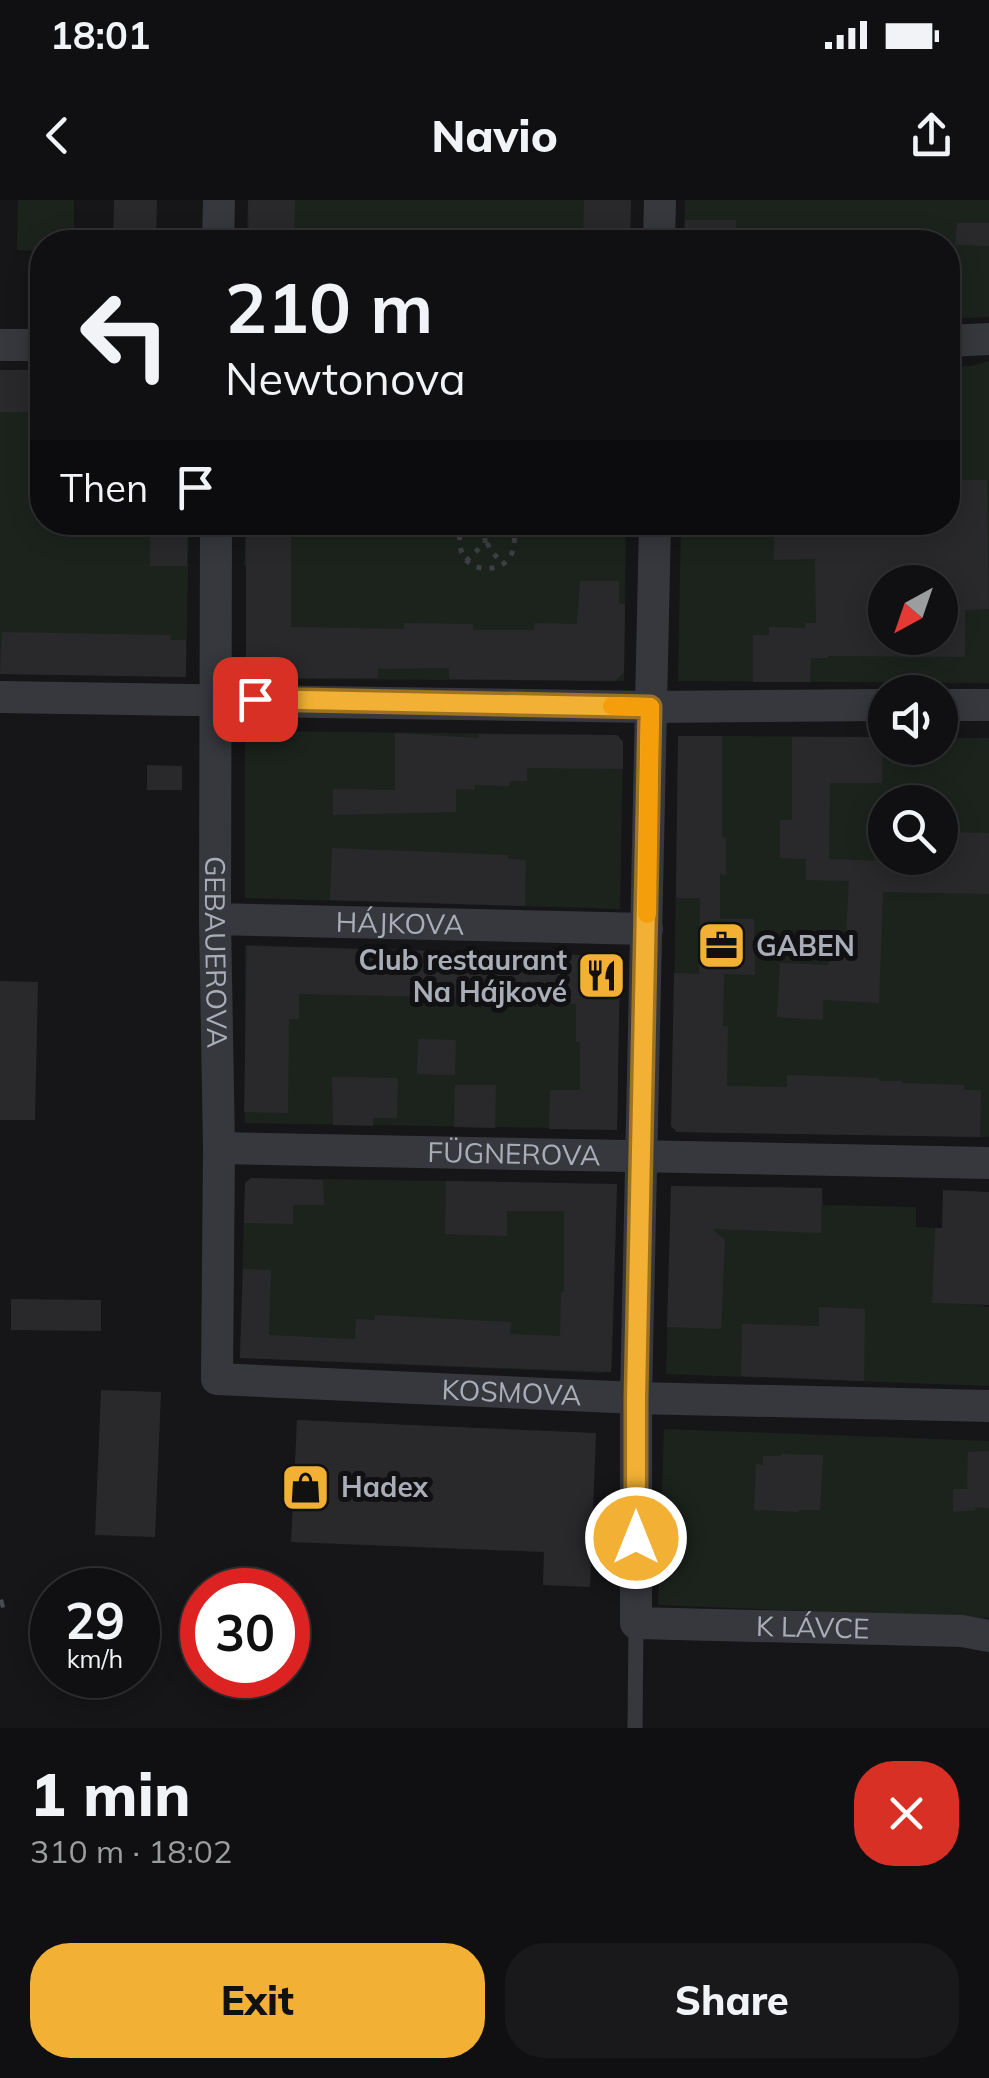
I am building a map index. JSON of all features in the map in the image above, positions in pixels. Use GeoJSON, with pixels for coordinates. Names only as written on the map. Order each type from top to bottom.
{"type":"FeatureCollection","features":[{"type":"Feature","properties":{"kind":"street"},"geometry":{"type":"LineString","coordinates":[[218,230],[219,200]]}},
{"type":"Feature","properties":{"kind":"street"},"geometry":{"type":"LineString","coordinates":[[659,230],[660,200]]}},
{"type":"Feature","properties":{"kind":"street"},"geometry":{"type":"LineString","coordinates":[[960,340],[989,339]]}},
{"type":"Feature","properties":{"kind":"street"},"geometry":{"type":"LineString","coordinates":[[0,345],[30,345]]}},
{"type":"Feature","properties":{"kind":"street","name":"GEBAUEROVA"},"geometry":{"type":"LineString","coordinates":[[216,535],[217,1379]]}},
{"type":"Feature","properties":{"kind":"street"},"geometry":{"type":"LineString","coordinates":[[636,1623],[636,1398],[655,535]]}},
{"type":"Feature","properties":{"kind":"street"},"geometry":{"type":"LineString","coordinates":[[0,697],[650,707],[868,705]]}},
{"type":"Feature","properties":{"kind":"street"},"geometry":{"type":"LineString","coordinates":[[958,705],[989,704]]}},
{"type":"Feature","properties":{"kind":"street","name":"HÁJKOVA"},"geometry":{"type":"LineString","coordinates":[[215,919],[647,928]]}},
{"type":"Feature","properties":{"kind":"street","name":"FÜGNEROVA"},"geometry":{"type":"LineString","coordinates":[[219,1148],[989,1163]]}},
{"type":"Feature","properties":{"kind":"street","name":"KOSMOVA"},"geometry":{"type":"LineString","coordinates":[[217,1379],[636,1398],[989,1406]]}},
{"type":"Feature","properties":{"kind":"street","name":"K LÁVCE"},"geometry":{"type":"LineString","coordinates":[[636,1623],[962,1631],[989,1636]]}},
{"type":"Feature","properties":{"kind":"lane"},"geometry":{"type":"LineString","coordinates":[[635,1728],[636,1623]]}},
{"type":"Feature","properties":{"kind":"path"},"geometry":{"type":"LineString","coordinates":[[460,535],[466,561],[486,568],[504,563],[513,550],[514,535]]}},
{"type":"Feature","properties":{"kind":"path"},"geometry":{"type":"LineString","coordinates":[[486,535],[492,552],[504,563]]}},
{"type":"Feature","properties":{"kind":"path"},"geometry":{"type":"LineString","coordinates":[[466,561],[486,540]]}},
{"type":"Feature","properties":{"kind":"shaded area"},"geometry":{"type":"Polygon","coordinates":[[[18,200],[74,200],[74,230],[30,230],[30,251],[17,250],[18,200]]]}},
{"type":"Feature","properties":{"kind":"shaded area"},"geometry":{"type":"Polygon","coordinates":[[[248,200],[631,200],[630,230],[247,228],[248,200]]]}},
{"type":"Feature","properties":{"kind":"shaded area"},"geometry":{"type":"Polygon","coordinates":[[[685,200],[989,200],[989,317],[960,318],[960,230],[684,230],[685,200]]]}},
{"type":"Feature","properties":{"kind":"shaded area"},"geometry":{"type":"Polygon","coordinates":[[[989,361],[989,683],[958,683],[958,675],[868,675],[868,682],[678,681],[681,535],[960,535],[960,366],[989,361]]]}},
{"type":"Feature","properties":{"kind":"shaded area"},"geometry":{"type":"Polygon","coordinates":[[[0,370],[30,370],[30,535],[189,535],[186,677],[0,674],[0,370]]]}},
{"type":"Feature","properties":{"kind":"shaded area"},"geometry":{"type":"Polygon","coordinates":[[[245,535],[626,535],[624,681],[269,679],[244,565],[245,535]]]}},
{"type":"Feature","properties":{"kind":"shaded area"},"geometry":{"type":"Polygon","coordinates":[[[245,731],[617,735],[623,742],[620,909],[245,898],[245,731]]]}},
{"type":"Feature","properties":{"kind":"shaded area"},"geometry":{"type":"Polygon","coordinates":[[[678,737],[868,737],[868,765],[958,765],[958,738],[989,738],[989,1137],[677,1132],[674,1017],[678,737]]]}},
{"type":"Feature","properties":{"kind":"shaded area"},"geometry":{"type":"Polygon","coordinates":[[[245,945],[614,956],[620,962],[617,1129],[245,1123],[245,945]]]}},
{"type":"Feature","properties":{"kind":"shaded area"},"geometry":{"type":"Polygon","coordinates":[[[251,1178],[617,1186],[612,1367],[604,1373],[240,1358],[245,1183],[251,1178]]]}},
{"type":"Feature","properties":{"kind":"shaded area"},"geometry":{"type":"Polygon","coordinates":[[[672,1186],[822,1188],[823,1205],[916,1207],[916,1227],[935,1228],[933,1303],[989,1307],[989,1386],[666,1374],[672,1186]]]}},
{"type":"Feature","properties":{"kind":"shaded area"},"geometry":{"type":"Polygon","coordinates":[[[664,1429],[989,1441],[989,1618],[658,1605],[664,1429]]]}},
{"type":"Feature","properties":{"kind":"building"},"geometry":{"type":"Polygon","coordinates":[[[114,200],[157,200],[156,230],[113,230],[114,200]]]}},
{"type":"Feature","properties":{"kind":"building"},"geometry":{"type":"Polygon","coordinates":[[[248,200],[295,200],[294,230],[249,230],[248,200]]]}},
{"type":"Feature","properties":{"kind":"building"},"geometry":{"type":"Polygon","coordinates":[[[584,200],[631,200],[630,230],[583,230],[584,200]]]}},
{"type":"Feature","properties":{"kind":"building"},"geometry":{"type":"Polygon","coordinates":[[[685,220],[736,220],[736,230],[685,230],[685,220]]]}},
{"type":"Feature","properties":{"kind":"building"},"geometry":{"type":"Polygon","coordinates":[[[957,223],[989,223],[989,246],[960,245],[960,230],[956,230],[957,223]]]}},
{"type":"Feature","properties":{"kind":"building"},"geometry":{"type":"Polygon","coordinates":[[[0,370],[30,370],[30,412],[0,412],[0,370]]]}},
{"type":"Feature","properties":{"kind":"building"},"geometry":{"type":"Polygon","coordinates":[[[960,480],[987,480],[989,609],[965,610],[965,657],[811,658],[810,682],[753,682],[753,635],[769,635],[769,627],[805,628],[805,623],[816,623],[815,559],[774,560],[774,535],[960,535],[960,480]]]}},
{"type":"Feature","properties":{"kind":"building"},"geometry":{"type":"Polygon","coordinates":[[[150,535],[187,535],[187,566],[150,566],[150,535]]]}},
{"type":"Feature","properties":{"kind":"building"},"geometry":{"type":"Polygon","coordinates":[[[246,535],[291,535],[291,627],[404,629],[404,623],[473,624],[473,630],[534,630],[534,623],[577,624],[580,581],[619,581],[619,604],[625,604],[624,672],[615,681],[449,679],[449,668],[378,669],[378,678],[246,678],[246,535]]]}},
{"type":"Feature","properties":{"kind":"building"},"geometry":{"type":"Polygon","coordinates":[[[2,632],[171,635],[170,640],[186,640],[186,677],[0,674],[2,632]]]}},
{"type":"Feature","properties":{"kind":"building"},"geometry":{"type":"Polygon","coordinates":[[[395,733],[479,738],[479,734],[617,735],[623,742],[623,769],[527,768],[527,781],[510,781],[509,786],[475,785],[475,790],[456,789],[456,812],[333,815],[333,789],[395,790],[395,733]]]}},
{"type":"Feature","properties":{"kind":"building"},"geometry":{"type":"Polygon","coordinates":[[[678,736],[722,736],[726,875],[720,874],[720,919],[754,919],[755,975],[724,974],[727,1086],[787,1087],[787,1075],[964,1085],[964,1090],[981,1090],[980,1137],[677,1132],[671,1126],[674,973],[699,974],[700,898],[676,898],[678,736]]]}},
{"type":"Feature","properties":{"kind":"building"},"geometry":{"type":"Polygon","coordinates":[[[792,737],[868,737],[868,765],[882,765],[882,783],[830,783],[829,859],[868,860],[868,875],[958,875],[958,832],[989,833],[989,894],[883,892],[879,1003],[823,1000],[823,1020],[777,1017],[780,963],[827,965],[846,936],[849,881],[806,880],[806,859],[780,858],[780,820],[792,820],[792,737]]]}},
{"type":"Feature","properties":{"kind":"building"},"geometry":{"type":"Polygon","coordinates":[[[147,765],[182,766],[182,790],[147,790],[147,765]]]}},
{"type":"Feature","properties":{"kind":"building"},"geometry":{"type":"Polygon","coordinates":[[[332,848],[508,855],[508,859],[526,860],[525,906],[330,900],[332,848]]]}},
{"type":"Feature","properties":{"kind":"building"},"geometry":{"type":"Polygon","coordinates":[[[247,946],[614,956],[613,962],[620,962],[617,1130],[549,1129],[550,1090],[580,1090],[576,1004],[498,1004],[498,998],[299,994],[299,1019],[289,1019],[288,1113],[244,1112],[247,946]]]}},
{"type":"Feature","properties":{"kind":"building"},"geometry":{"type":"Polygon","coordinates":[[[0,981],[38,982],[35,1120],[0,1120],[0,981]]]}},
{"type":"Feature","properties":{"kind":"building"},"geometry":{"type":"Polygon","coordinates":[[[418,1039],[456,1040],[455,1075],[417,1074],[418,1039]]]}},
{"type":"Feature","properties":{"kind":"building"},"geometry":{"type":"Polygon","coordinates":[[[332,1077],[398,1078],[397,1118],[373,1118],[373,1126],[333,1125],[332,1077]]]}},
{"type":"Feature","properties":{"kind":"building"},"geometry":{"type":"Polygon","coordinates":[[[455,1085],[496,1085],[495,1128],[454,1127],[455,1085]]]}},
{"type":"Feature","properties":{"kind":"building"},"geometry":{"type":"Polygon","coordinates":[[[251,1178],[323,1180],[324,1205],[293,1205],[293,1224],[244,1223],[245,1183],[251,1178]]]}},
{"type":"Feature","properties":{"kind":"building"},"geometry":{"type":"Polygon","coordinates":[[[446,1181],[617,1184],[611,1372],[240,1358],[243,1269],[271,1270],[269,1335],[355,1339],[356,1319],[375,1320],[375,1315],[511,1322],[510,1334],[560,1336],[564,1211],[507,1211],[507,1236],[445,1234],[446,1181]]]}},
{"type":"Feature","properties":{"kind":"building"},"geometry":{"type":"Polygon","coordinates":[[[671,1186],[822,1188],[821,1233],[712,1229],[725,1240],[721,1329],[667,1327],[671,1186]]]}},
{"type":"Feature","properties":{"kind":"building"},"geometry":{"type":"Polygon","coordinates":[[[943,1190],[989,1192],[989,1305],[932,1303],[935,1228],[942,1228],[943,1190]]]}},
{"type":"Feature","properties":{"kind":"building"},"geometry":{"type":"Polygon","coordinates":[[[11,1299],[101,1300],[101,1331],[11,1330],[11,1299]]]}},
{"type":"Feature","properties":{"kind":"building"},"geometry":{"type":"Polygon","coordinates":[[[819,1307],[865,1309],[864,1381],[741,1376],[742,1324],[819,1326],[819,1307]]]}},
{"type":"Feature","properties":{"kind":"building"},"geometry":{"type":"Polygon","coordinates":[[[101,1390],[161,1392],[155,1537],[95,1535],[101,1390]]]}},
{"type":"Feature","properties":{"kind":"building"},"geometry":{"type":"Polygon","coordinates":[[[297,1420],[596,1433],[590,1587],[543,1585],[544,1552],[291,1542],[297,1420]]]}},
{"type":"Feature","properties":{"kind":"building"},"geometry":{"type":"Polygon","coordinates":[[[989,1451],[989,1508],[953,1512],[953,1489],[967,1489],[968,1452],[989,1451]]]}},
{"type":"Feature","properties":{"kind":"building"},"geometry":{"type":"Polygon","coordinates":[[[823,1455],[820,1510],[754,1510],[756,1464],[763,1465],[763,1456],[823,1455]]]}},
{"type":"Feature","properties":{"kind":"railway"},"geometry":{"type":"LineString","coordinates":[[0,1604],[4,1603]]}},
{"type":"Feature","properties":{"kind":"slow traffic"},"geometry":{"type":"LineString","coordinates":[[612,706],[650,707],[647,914]]}},
{"type":"Feature","properties":{"kind":"place","name":"GABEN"},"geometry":{"type":"Point","coordinates":[721,946]}},
{"type":"Feature","properties":{"kind":"place","name":"Club restaurant Na Hájkové"},"geometry":{"type":"Point","coordinates":[602,976]}},
{"type":"Feature","properties":{"kind":"place","name":"Hadex"},"geometry":{"type":"Point","coordinates":[306,1487]}},
{"type":"Feature","properties":{"kind":"route"},"geometry":{"type":"LineString","coordinates":[[255,699],[650,707],[636,1538]]}}]}
